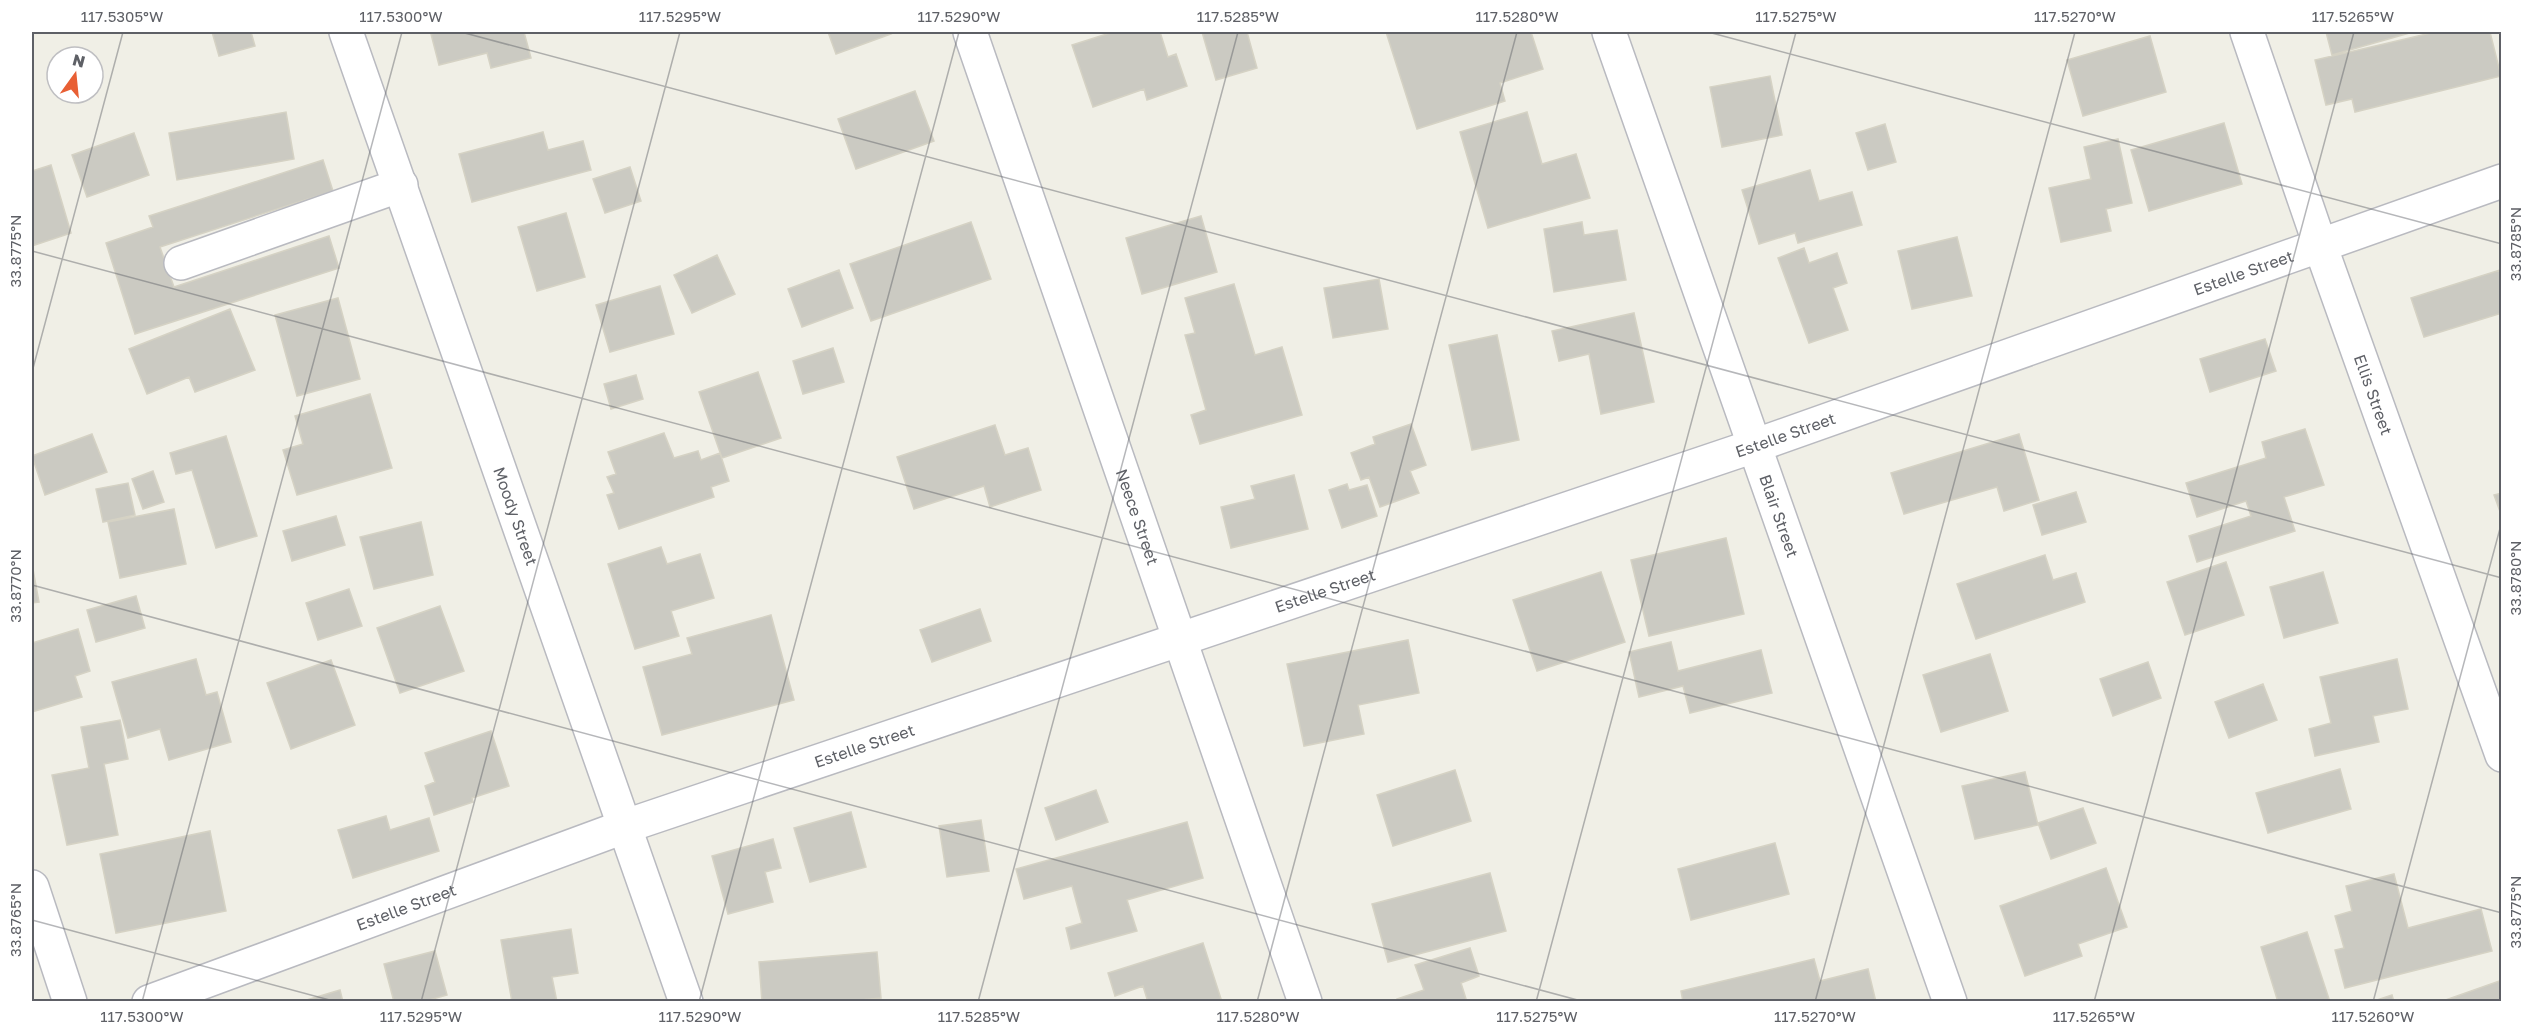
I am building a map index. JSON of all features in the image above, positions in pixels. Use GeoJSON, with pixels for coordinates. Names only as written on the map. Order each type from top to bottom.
{"type":"FeatureCollection","features":[{"type":"Feature","properties":{"kind":"street","name":"Moody Street"},"geometry":{"type":"LineString","coordinates":[[346,32],[686,1002]]}},
{"type":"Feature","properties":{"kind":"street","name":"Neece Street"},"geometry":{"type":"LineString","coordinates":[[969,32],[1305,1002]]}},
{"type":"Feature","properties":{"kind":"street","name":"Blair Street"},"geometry":{"type":"LineString","coordinates":[[1609,32],[1950,1002]]}},
{"type":"Feature","properties":{"kind":"street","name":"Ellis Street"},"geometry":{"type":"LineString","coordinates":[[2247,32],[2320,245],[2502,755]]}},
{"type":"Feature","properties":{"kind":"street","name":"Estelle Street"},"geometry":{"type":"LineString","coordinates":[[149,1002],[626,826],[1754,446],[2502,181]]}},
{"type":"Feature","properties":{"kind":"street"},"geometry":{"type":"LineString","coordinates":[[181,263],[400,185]]}},
{"type":"Feature","properties":{"kind":"street"},"geometry":{"type":"LineString","coordinates":[[32,887],[70,1002]]}},
{"type":"Feature","properties":{"kind":"building"},"geometry":{"type":"Polygon","coordinates":[[[212,32],[251,32],[255,46],[219,56],[212,32]]]}},
{"type":"Feature","properties":{"kind":"building"},"geometry":{"type":"Polygon","coordinates":[[[439,32],[524,32],[531,58],[491,68],[487,53],[439,65],[431,34],[439,32]]]}},
{"type":"Feature","properties":{"kind":"building"},"geometry":{"type":"Polygon","coordinates":[[[828,32],[889,32],[891,34],[836,54],[828,32]]]}},
{"type":"Feature","properties":{"kind":"building"},"geometry":{"type":"Polygon","coordinates":[[[1113,32],[1160,32],[1168,57],[1176,54],[1187,86],[1147,100],[1144,89],[1093,107],[1072,45],[1113,32]]]}},
{"type":"Feature","properties":{"kind":"building"},"geometry":{"type":"Polygon","coordinates":[[[1202,32],[1247,32],[1257,68],[1216,80],[1202,32]]]}},
{"type":"Feature","properties":{"kind":"building"},"geometry":{"type":"Polygon","coordinates":[[[1386,32],[1531,32],[1543,69],[1500,83],[1505,101],[1417,129],[1386,32]]]}},
{"type":"Feature","properties":{"kind":"building"},"geometry":{"type":"Polygon","coordinates":[[[2326,32],[2413,32],[2332,55],[2326,32]]]}},
{"type":"Feature","properties":{"kind":"building"},"geometry":{"type":"Polygon","coordinates":[[[2435,32],[2490,32],[2501,76],[2355,112],[2352,99],[2326,105],[2315,60],[2435,32]]]}},
{"type":"Feature","properties":{"kind":"building"},"geometry":{"type":"Polygon","coordinates":[[[2150,36],[2166,92],[2083,116],[2067,60],[2150,36]]]}},
{"type":"Feature","properties":{"kind":"building"},"geometry":{"type":"Polygon","coordinates":[[[1770,76],[1782,135],[1722,147],[1710,87],[1770,76]]]}},
{"type":"Feature","properties":{"kind":"building"},"geometry":{"type":"Polygon","coordinates":[[[915,91],[934,141],[856,169],[838,119],[915,91]]]}},
{"type":"Feature","properties":{"kind":"building"},"geometry":{"type":"Polygon","coordinates":[[[286,112],[294,159],[177,180],[169,133],[286,112]]]}},
{"type":"Feature","properties":{"kind":"building"},"geometry":{"type":"Polygon","coordinates":[[[1527,112],[1542,164],[1576,154],[1590,198],[1488,228],[1460,132],[1527,112]]]}},
{"type":"Feature","properties":{"kind":"building"},"geometry":{"type":"Polygon","coordinates":[[[2224,123],[2242,184],[2149,211],[2131,150],[2224,123]]]}},
{"type":"Feature","properties":{"kind":"building"},"geometry":{"type":"Polygon","coordinates":[[[1885,124],[1896,162],[1868,170],[1856,133],[1885,124]]]}},
{"type":"Feature","properties":{"kind":"building"},"geometry":{"type":"Polygon","coordinates":[[[543,132],[548,150],[583,141],[591,170],[472,202],[459,154],[543,132]]]}},
{"type":"Feature","properties":{"kind":"building"},"geometry":{"type":"Polygon","coordinates":[[[134,133],[149,175],[87,197],[72,155],[134,133]]]}},
{"type":"Feature","properties":{"kind":"building"},"geometry":{"type":"Polygon","coordinates":[[[2118,139],[2132,203],[2106,209],[2111,231],[2061,242],[2049,188],[2091,179],[2084,147],[2118,139]]]}},
{"type":"Feature","properties":{"kind":"building"},"geometry":{"type":"Polygon","coordinates":[[[323,160],[333,191],[160,247],[174,287],[329,236],[339,268],[135,334],[106,243],[153,227],[149,216],[323,160]]]}},
{"type":"Feature","properties":{"kind":"building"},"geometry":{"type":"Polygon","coordinates":[[[51,165],[71,233],[32,246],[32,171],[51,165]]]}},
{"type":"Feature","properties":{"kind":"building"},"geometry":{"type":"Polygon","coordinates":[[[630,167],[641,201],[605,213],[593,179],[630,167]]]}},
{"type":"Feature","properties":{"kind":"building"},"geometry":{"type":"Polygon","coordinates":[[[1810,170],[1819,201],[1852,192],[1862,225],[1798,243],[1795,233],[1759,244],[1742,190],[1810,170]]]}},
{"type":"Feature","properties":{"kind":"building"},"geometry":{"type":"Polygon","coordinates":[[[566,213],[585,277],[537,291],[518,227],[566,213]]]}},
{"type":"Feature","properties":{"kind":"building"},"geometry":{"type":"Polygon","coordinates":[[[1201,216],[1217,272],[1142,294],[1126,238],[1201,216]]]}},
{"type":"Feature","properties":{"kind":"building"},"geometry":{"type":"Polygon","coordinates":[[[971,222],[991,279],[871,321],[850,264],[971,222]]]}},
{"type":"Feature","properties":{"kind":"building"},"geometry":{"type":"Polygon","coordinates":[[[1582,222],[1584,235],[1617,230],[1626,280],[1554,292],[1544,229],[1582,222]]]}},
{"type":"Feature","properties":{"kind":"building"},"geometry":{"type":"Polygon","coordinates":[[[1957,237],[1972,296],[1912,309],[1898,251],[1957,237]]]}},
{"type":"Feature","properties":{"kind":"building"},"geometry":{"type":"Polygon","coordinates":[[[1804,248],[1809,263],[1837,253],[1847,283],[1833,288],[1848,330],[1809,343],[1778,258],[1804,248]]]}},
{"type":"Feature","properties":{"kind":"building"},"geometry":{"type":"Polygon","coordinates":[[[717,255],[735,294],[692,313],[674,275],[717,255]]]}},
{"type":"Feature","properties":{"kind":"building"},"geometry":{"type":"Polygon","coordinates":[[[839,270],[853,308],[802,327],[788,289],[839,270]]]}},
{"type":"Feature","properties":{"kind":"building"},"geometry":{"type":"Polygon","coordinates":[[[2500,270],[2502,313],[2424,337],[2411,298],[2500,270]]]}},
{"type":"Feature","properties":{"kind":"building"},"geometry":{"type":"Polygon","coordinates":[[[1379,279],[1388,329],[1333,338],[1324,288],[1379,279]]]}},
{"type":"Feature","properties":{"kind":"building"},"geometry":{"type":"Polygon","coordinates":[[[1234,284],[1255,355],[1282,347],[1302,415],[1200,444],[1191,415],[1206,410],[1185,335],[1195,333],[1185,298],[1234,284]]]}},
{"type":"Feature","properties":{"kind":"building"},"geometry":{"type":"Polygon","coordinates":[[[660,286],[674,334],[610,352],[596,305],[660,286]]]}},
{"type":"Feature","properties":{"kind":"building"},"geometry":{"type":"Polygon","coordinates":[[[338,298],[360,379],[297,396],[275,315],[338,298]]]}},
{"type":"Feature","properties":{"kind":"building"},"geometry":{"type":"Polygon","coordinates":[[[230,309],[255,370],[195,392],[189,377],[147,394],[129,349],[230,309]]]}},
{"type":"Feature","properties":{"kind":"building"},"geometry":{"type":"Polygon","coordinates":[[[1634,313],[1654,402],[1601,414],[1589,354],[1559,361],[1552,331],[1634,313]]]}},
{"type":"Feature","properties":{"kind":"building"},"geometry":{"type":"Polygon","coordinates":[[[1497,335],[1519,440],[1472,450],[1449,345],[1497,335]]]}},
{"type":"Feature","properties":{"kind":"building"},"geometry":{"type":"Polygon","coordinates":[[[2265,339],[2276,371],[2210,392],[2200,359],[2265,339]]]}},
{"type":"Feature","properties":{"kind":"building"},"geometry":{"type":"Polygon","coordinates":[[[833,348],[844,382],[803,394],[793,361],[833,348]]]}},
{"type":"Feature","properties":{"kind":"building"},"geometry":{"type":"Polygon","coordinates":[[[758,372],[781,438],[722,458],[699,392],[758,372]]]}},
{"type":"Feature","properties":{"kind":"building"},"geometry":{"type":"Polygon","coordinates":[[[636,375],[643,399],[611,409],[604,384],[636,375]]]}},
{"type":"Feature","properties":{"kind":"building"},"geometry":{"type":"Polygon","coordinates":[[[370,394],[392,468],[297,495],[283,450],[303,444],[295,416],[370,394]]]}},
{"type":"Feature","properties":{"kind":"building"},"geometry":{"type":"Polygon","coordinates":[[[1411,424],[1426,465],[1410,471],[1419,493],[1380,507],[1369,477],[1361,480],[1351,453],[1375,444],[1373,437],[1411,424]]]}},
{"type":"Feature","properties":{"kind":"building"},"geometry":{"type":"Polygon","coordinates":[[[995,425],[1005,455],[1028,448],[1041,490],[990,507],[984,486],[914,509],[897,457],[995,425]]]}},
{"type":"Feature","properties":{"kind":"building"},"geometry":{"type":"Polygon","coordinates":[[[2305,429],[2324,485],[2284,497],[2295,531],[2197,562],[2189,536],[2251,516],[2246,501],[2197,517],[2186,483],[2266,458],[2262,442],[2305,429]]]}},
{"type":"Feature","properties":{"kind":"building"},"geometry":{"type":"Polygon","coordinates":[[[664,433],[674,458],[698,451],[701,460],[720,453],[729,481],[711,487],[714,497],[619,529],[607,495],[614,493],[607,477],[616,474],[608,452],[664,433]]]}},
{"type":"Feature","properties":{"kind":"building"},"geometry":{"type":"Polygon","coordinates":[[[92,434],[107,472],[45,495],[32,456],[92,434]]]}},
{"type":"Feature","properties":{"kind":"building"},"geometry":{"type":"Polygon","coordinates":[[[2019,434],[2039,500],[2004,511],[1997,487],[1904,514],[1891,473],[2019,434]]]}},
{"type":"Feature","properties":{"kind":"building"},"geometry":{"type":"Polygon","coordinates":[[[226,436],[257,536],[216,548],[192,470],[176,474],[170,453],[226,436]]]}},
{"type":"Feature","properties":{"kind":"building"},"geometry":{"type":"Polygon","coordinates":[[[153,471],[164,502],[143,509],[132,479],[153,471]]]}},
{"type":"Feature","properties":{"kind":"building"},"geometry":{"type":"Polygon","coordinates":[[[1294,475],[1308,529],[1231,548],[1221,507],[1255,499],[1251,486],[1294,475]]]}},
{"type":"Feature","properties":{"kind":"building"},"geometry":{"type":"Polygon","coordinates":[[[128,483],[135,515],[103,522],[96,489],[128,483]]]}},
{"type":"Feature","properties":{"kind":"building"},"geometry":{"type":"Polygon","coordinates":[[[1347,484],[1349,490],[1367,485],[1377,516],[1342,528],[1329,490],[1347,484]]]}},
{"type":"Feature","properties":{"kind":"building"},"geometry":{"type":"Polygon","coordinates":[[[2076,492],[2086,522],[2042,535],[2033,505],[2076,492]]]}},
{"type":"Feature","properties":{"kind":"building"},"geometry":{"type":"Polygon","coordinates":[[[2502,493],[2502,517],[2494,495],[2502,493]]]}},
{"type":"Feature","properties":{"kind":"building"},"geometry":{"type":"Polygon","coordinates":[[[174,509],[186,564],[120,578],[108,522],[174,509]]]}},
{"type":"Feature","properties":{"kind":"building"},"geometry":{"type":"Polygon","coordinates":[[[336,516],[345,545],[292,561],[283,531],[336,516]]]}},
{"type":"Feature","properties":{"kind":"building"},"geometry":{"type":"Polygon","coordinates":[[[421,522],[433,575],[374,589],[360,537],[421,522]]]}},
{"type":"Feature","properties":{"kind":"building"},"geometry":{"type":"Polygon","coordinates":[[[1726,538],[1744,614],[1649,636],[1631,560],[1726,538]]]}},
{"type":"Feature","properties":{"kind":"building"},"geometry":{"type":"Polygon","coordinates":[[[661,547],[667,564],[700,554],[714,598],[671,611],[679,636],[635,649],[608,564],[661,547]]]}},
{"type":"Feature","properties":{"kind":"building"},"geometry":{"type":"Polygon","coordinates":[[[2045,555],[2053,580],[2076,573],[2085,602],[1976,639],[1957,584],[2045,555]]]}},
{"type":"Feature","properties":{"kind":"building"},"geometry":{"type":"Polygon","coordinates":[[[2226,562],[2244,615],[2185,635],[2167,582],[2226,562]]]}},
{"type":"Feature","properties":{"kind":"building"},"geometry":{"type":"Polygon","coordinates":[[[32,564],[39,602],[32,603],[32,564]]]}},
{"type":"Feature","properties":{"kind":"building"},"geometry":{"type":"Polygon","coordinates":[[[1601,572],[1625,642],[1537,671],[1513,600],[1601,572]]]}},
{"type":"Feature","properties":{"kind":"building"},"geometry":{"type":"Polygon","coordinates":[[[2323,572],[2338,623],[2284,638],[2270,587],[2323,572]]]}},
{"type":"Feature","properties":{"kind":"building"},"geometry":{"type":"Polygon","coordinates":[[[349,589],[362,626],[318,640],[306,603],[349,589]]]}},
{"type":"Feature","properties":{"kind":"building"},"geometry":{"type":"Polygon","coordinates":[[[136,596],[145,628],[96,642],[87,610],[136,596]]]}},
{"type":"Feature","properties":{"kind":"building"},"geometry":{"type":"Polygon","coordinates":[[[440,606],[464,671],[400,693],[377,628],[440,606]]]}},
{"type":"Feature","properties":{"kind":"building"},"geometry":{"type":"Polygon","coordinates":[[[980,609],[991,641],[932,662],[920,630],[980,609]]]}},
{"type":"Feature","properties":{"kind":"building"},"geometry":{"type":"Polygon","coordinates":[[[771,615],[794,700],[662,735],[643,667],[692,654],[687,638],[771,615]]]}},
{"type":"Feature","properties":{"kind":"building"},"geometry":{"type":"Polygon","coordinates":[[[78,629],[90,671],[75,676],[82,697],[32,712],[32,643],[78,629]]]}},
{"type":"Feature","properties":{"kind":"building"},"geometry":{"type":"Polygon","coordinates":[[[1408,640],[1419,693],[1358,705],[1364,734],[1304,746],[1287,664],[1408,640]]]}},
{"type":"Feature","properties":{"kind":"building"},"geometry":{"type":"Polygon","coordinates":[[[1671,642],[1678,671],[1761,650],[1772,693],[1690,713],[1683,686],[1639,697],[1629,652],[1671,642]]]}},
{"type":"Feature","properties":{"kind":"building"},"geometry":{"type":"Polygon","coordinates":[[[1990,654],[2008,711],[1941,732],[1923,675],[1990,654]]]}},
{"type":"Feature","properties":{"kind":"building"},"geometry":{"type":"Polygon","coordinates":[[[196,659],[206,695],[217,692],[231,742],[169,760],[160,729],[128,738],[112,682],[196,659]]]}},
{"type":"Feature","properties":{"kind":"building"},"geometry":{"type":"Polygon","coordinates":[[[2397,659],[2408,709],[2373,716],[2379,742],[2315,756],[2309,729],[2331,723],[2320,677],[2397,659]]]}},
{"type":"Feature","properties":{"kind":"building"},"geometry":{"type":"Polygon","coordinates":[[[331,660],[355,725],[291,749],[267,683],[331,660]]]}},
{"type":"Feature","properties":{"kind":"building"},"geometry":{"type":"Polygon","coordinates":[[[2148,662],[2161,698],[2113,716],[2100,679],[2148,662]]]}},
{"type":"Feature","properties":{"kind":"building"},"geometry":{"type":"Polygon","coordinates":[[[2263,684],[2277,720],[2229,738],[2215,702],[2263,684]]]}},
{"type":"Feature","properties":{"kind":"building"},"geometry":{"type":"Polygon","coordinates":[[[120,720],[128,759],[104,764],[118,835],[67,845],[52,775],[89,768],[81,727],[120,720]]]}},
{"type":"Feature","properties":{"kind":"building"},"geometry":{"type":"Polygon","coordinates":[[[491,731],[509,786],[472,798],[473,802],[434,815],[425,786],[435,782],[425,753],[491,731]]]}},
{"type":"Feature","properties":{"kind":"building"},"geometry":{"type":"Polygon","coordinates":[[[2340,769],[2351,809],[2268,833],[2256,793],[2340,769]]]}},
{"type":"Feature","properties":{"kind":"building"},"geometry":{"type":"Polygon","coordinates":[[[1455,770],[1471,821],[1393,846],[1377,795],[1455,770]]]}},
{"type":"Feature","properties":{"kind":"building"},"geometry":{"type":"Polygon","coordinates":[[[2025,772],[2038,825],[1975,839],[1962,786],[2025,772]]]}},
{"type":"Feature","properties":{"kind":"building"},"geometry":{"type":"Polygon","coordinates":[[[1096,790],[1108,822],[1056,840],[1045,808],[1096,790]]]}},
{"type":"Feature","properties":{"kind":"building"},"geometry":{"type":"Polygon","coordinates":[[[2083,808],[2096,843],[2051,859],[2038,823],[2083,808]]]}},
{"type":"Feature","properties":{"kind":"building"},"geometry":{"type":"Polygon","coordinates":[[[851,812],[866,867],[810,882],[794,828],[851,812]]]}},
{"type":"Feature","properties":{"kind":"building"},"geometry":{"type":"Polygon","coordinates":[[[386,816],[390,830],[429,818],[439,851],[353,878],[338,830],[386,816]]]}},
{"type":"Feature","properties":{"kind":"building"},"geometry":{"type":"Polygon","coordinates":[[[981,820],[989,871],[947,877],[939,826],[981,820]]]}},
{"type":"Feature","properties":{"kind":"building"},"geometry":{"type":"Polygon","coordinates":[[[1187,822],[1203,878],[1127,900],[1137,931],[1071,949],[1066,928],[1082,923],[1072,886],[1024,899],[1016,869],[1187,822]]]}},
{"type":"Feature","properties":{"kind":"building"},"geometry":{"type":"Polygon","coordinates":[[[210,831],[226,911],[116,933],[100,854],[210,831]]]}},
{"type":"Feature","properties":{"kind":"building"},"geometry":{"type":"Polygon","coordinates":[[[773,839],[781,868],[765,872],[773,902],[728,914],[712,856],[773,839]]]}},
{"type":"Feature","properties":{"kind":"building"},"geometry":{"type":"Polygon","coordinates":[[[1775,843],[1789,894],[1691,920],[1678,869],[1775,843]]]}},
{"type":"Feature","properties":{"kind":"building"},"geometry":{"type":"Polygon","coordinates":[[[2106,868],[2127,927],[2078,944],[2082,956],[2025,976],[2000,906],[2106,868]]]}},
{"type":"Feature","properties":{"kind":"building"},"geometry":{"type":"Polygon","coordinates":[[[1490,873],[1506,931],[1388,962],[1372,904],[1490,873]]]}},
{"type":"Feature","properties":{"kind":"building"},"geometry":{"type":"Polygon","coordinates":[[[2394,874],[2408,928],[2481,909],[2492,951],[2345,988],[2335,950],[2344,948],[2335,916],[2352,911],[2346,886],[2394,874]]]}},
{"type":"Feature","properties":{"kind":"building"},"geometry":{"type":"Polygon","coordinates":[[[571,929],[578,973],[552,977],[557,1002],[512,1002],[501,940],[571,929]]]}},
{"type":"Feature","properties":{"kind":"building"},"geometry":{"type":"Polygon","coordinates":[[[2307,932],[2330,1002],[2278,1002],[2261,947],[2307,932]]]}},
{"type":"Feature","properties":{"kind":"building"},"geometry":{"type":"Polygon","coordinates":[[[1203,943],[1222,1002],[1148,1002],[1143,986],[1115,996],[1108,973],[1203,943]]]}},
{"type":"Feature","properties":{"kind":"building"},"geometry":{"type":"Polygon","coordinates":[[[1470,948],[1479,976],[1461,983],[1467,1002],[1398,1002],[1397,999],[1424,990],[1415,965],[1470,948]]]}},
{"type":"Feature","properties":{"kind":"building"},"geometry":{"type":"Polygon","coordinates":[[[435,951],[447,995],[422,1002],[394,1002],[384,964],[435,951]]]}},
{"type":"Feature","properties":{"kind":"building"},"geometry":{"type":"Polygon","coordinates":[[[877,952],[881,998],[840,1002],[762,1002],[759,962],[877,952]]]}},
{"type":"Feature","properties":{"kind":"building"},"geometry":{"type":"Polygon","coordinates":[[[1814,959],[1820,981],[1868,969],[1876,1002],[1683,1002],[1681,991],[1814,959]]]}},
{"type":"Feature","properties":{"kind":"building"},"geometry":{"type":"Polygon","coordinates":[[[2502,980],[2502,1002],[2440,1002],[2502,980]]]}},
{"type":"Feature","properties":{"kind":"building"},"geometry":{"type":"Polygon","coordinates":[[[340,990],[343,1002],[300,1002],[340,990]]]}},
{"type":"Feature","properties":{"kind":"building"},"geometry":{"type":"Polygon","coordinates":[[[2392,995],[2394,1002],[2371,1002],[2392,995]]]}}]}
